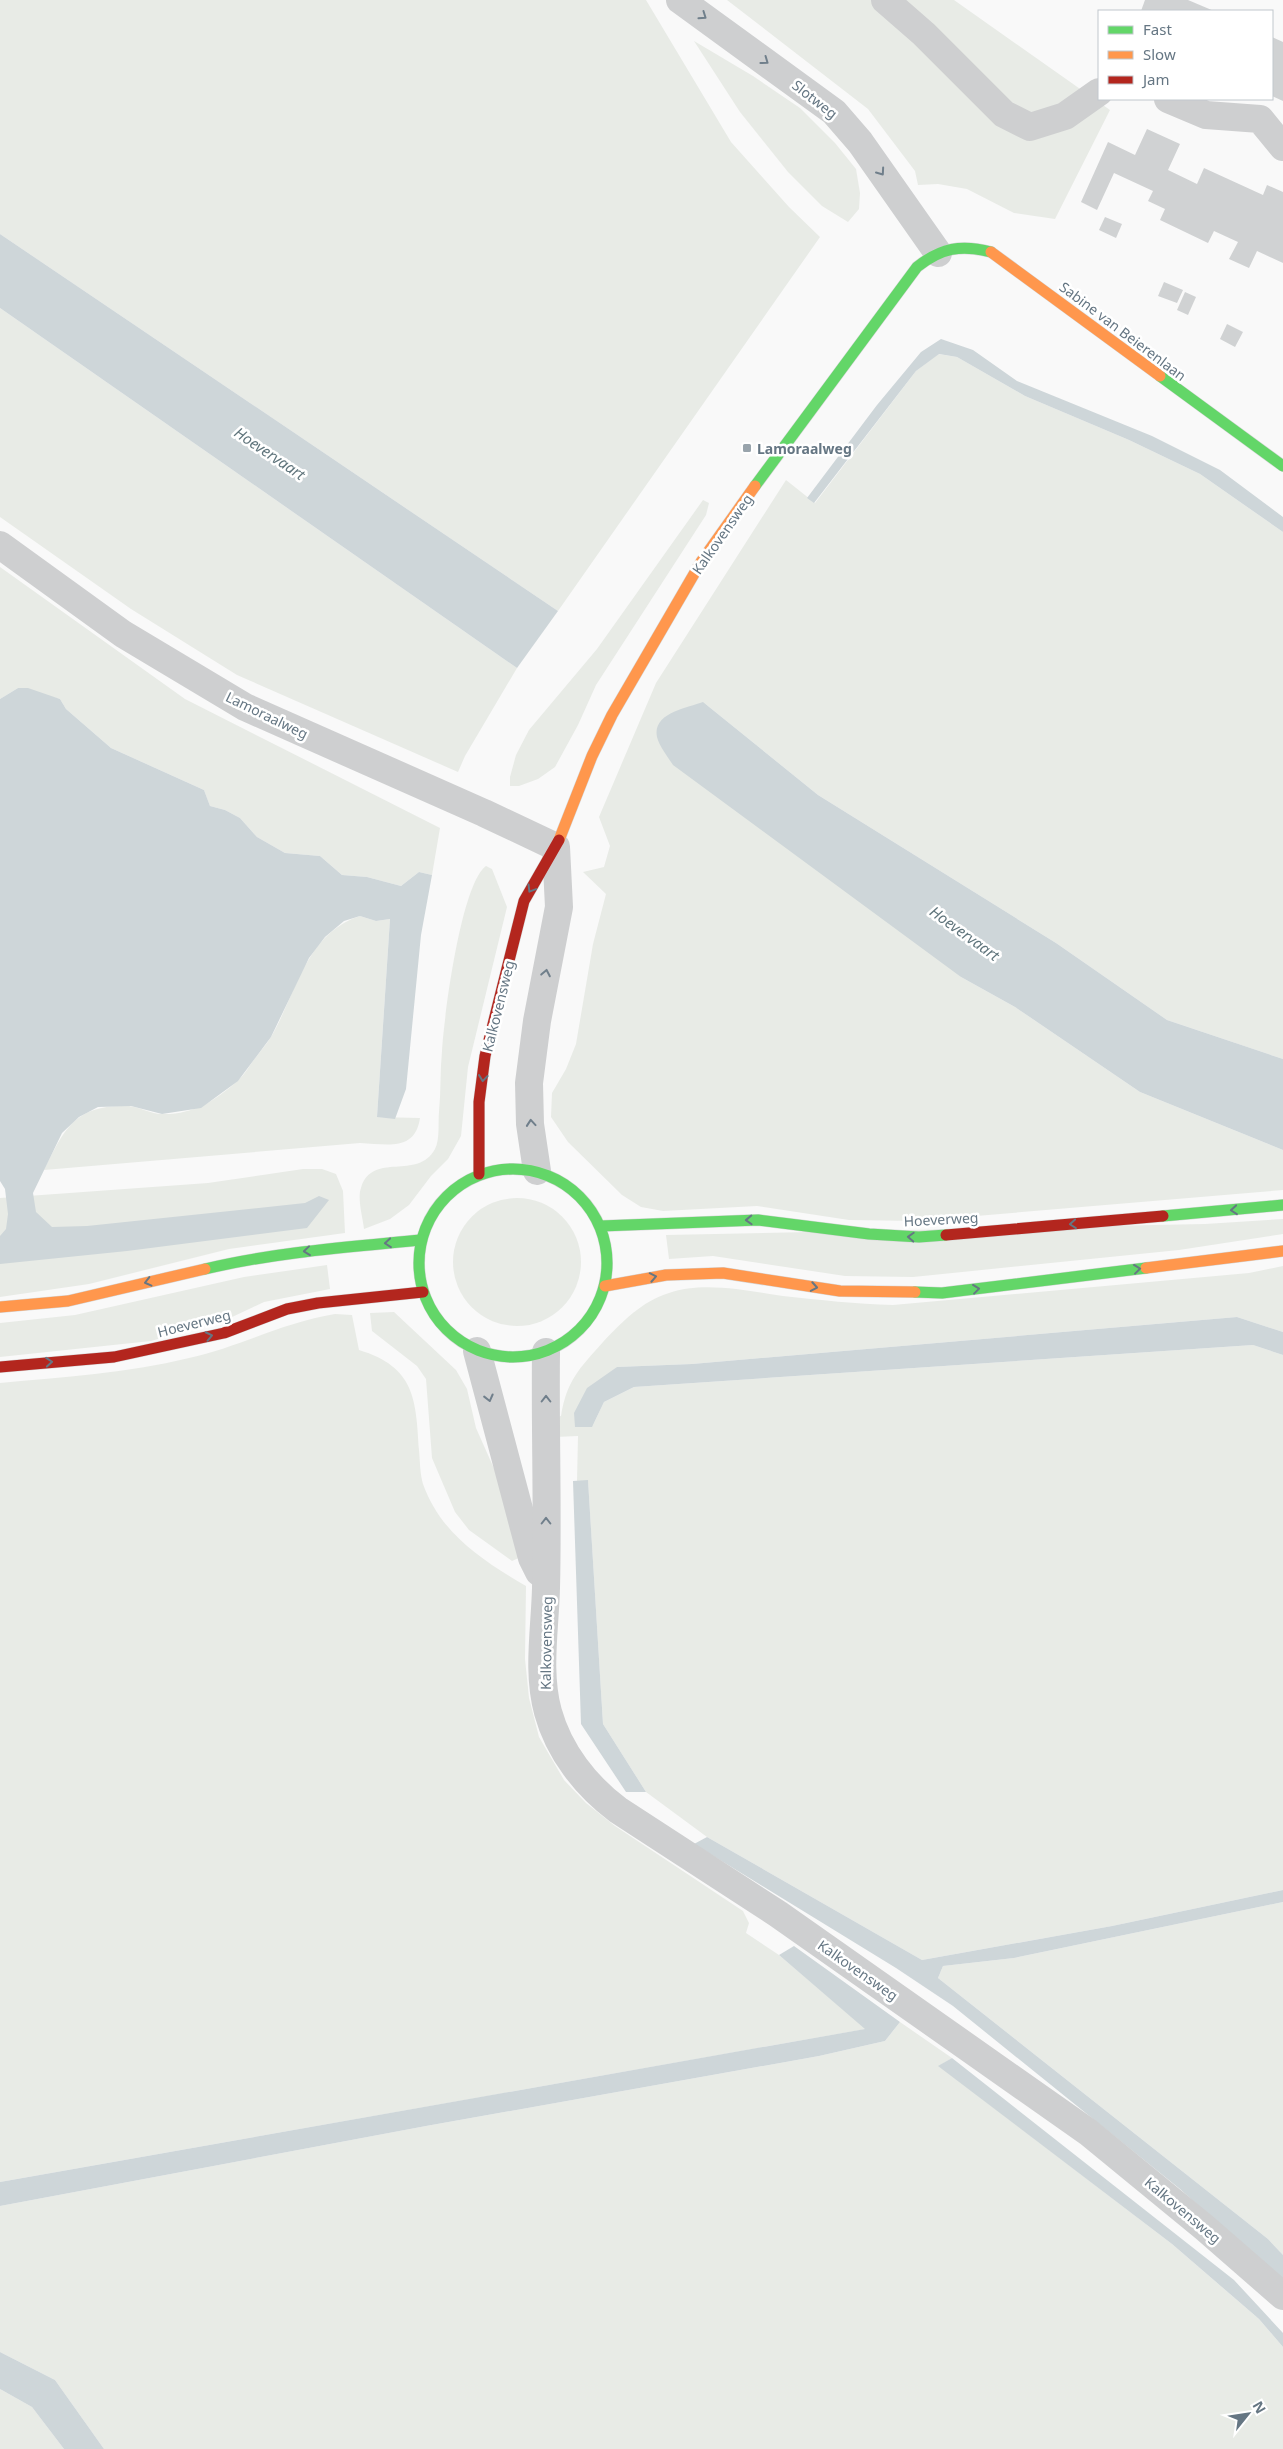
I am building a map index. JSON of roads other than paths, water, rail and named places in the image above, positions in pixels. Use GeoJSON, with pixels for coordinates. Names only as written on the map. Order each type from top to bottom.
{"type":"FeatureCollection","features":[{"type":"Feature","properties":{"kind":"main road","name":"Sabine van Beierenlaan"},"geometry":{"type":"LineString","coordinates":[[938,252],[947,248],[974,247],[993,253],[1283,466]]}},
{"type":"Feature","properties":{"kind":"main road","name":"Kalkovensweg"},"geometry":{"type":"LineString","coordinates":[[479,1174],[480,1102],[485,1056],[524,901],[556,847],[592,756],[612,715],[701,562],[793,433],[917,267],[938,252]]}},
{"type":"Feature","properties":{"kind":"main road"},"geometry":{"type":"LineString","coordinates":[[508,1168],[538,1171],[564,1183],[586,1202],[601,1226],[608,1256],[605,1286],[593,1315],[572,1337],[546,1352],[523,1357],[507,1357],[477,1351],[453,1337],[435,1317],[423,1292],[418,1266],[421,1240],[433,1212],[452,1190],[479,1174],[508,1168]]}},
{"type":"Feature","properties":{"kind":"main road","name":"Hoeverweg"},"geometry":{"type":"LineString","coordinates":[[601,1226],[758,1220],[869,1234],[919,1237],[1283,1205]]}},
{"type":"Feature","properties":{"kind":"main road"},"geometry":{"type":"LineString","coordinates":[[0,1307],[68,1301],[243,1260],[296,1252],[421,1240]]}},
{"type":"Feature","properties":{"kind":"main road"},"geometry":{"type":"LineString","coordinates":[[605,1286],[666,1274],[723,1273],[840,1291],[942,1293],[1283,1251]]}},
{"type":"Feature","properties":{"kind":"main road","name":"Hoeverweg"},"geometry":{"type":"LineString","coordinates":[[0,1367],[114,1357],[224,1333],[286,1309],[318,1303],[423,1292]]}},
{"type":"Feature","properties":{"kind":"street","name":"Slotweg"},"geometry":{"type":"LineString","coordinates":[[680,0],[834,112],[860,142],[938,252]]}},
{"type":"Feature","properties":{"kind":"street"},"geometry":{"type":"LineString","coordinates":[[885,0],[924,34],[1004,114],[1030,128],[1065,116],[1098,93]]}},
{"type":"Feature","properties":{"kind":"street"},"geometry":{"type":"LineString","coordinates":[[1170,100],[1206,115],[1260,119],[1283,147]]}},
{"type":"Feature","properties":{"kind":"street","name":"Lamoraalweg"},"geometry":{"type":"LineString","coordinates":[[0,544],[123,634],[245,707],[556,847]]}},
{"type":"Feature","properties":{"kind":"street","name":"Kalkovensweg"},"geometry":{"type":"LineString","coordinates":[[538,1171],[530,1124],[529,1084],[537,1021],[559,907],[556,847]]}},
{"type":"Feature","properties":{"kind":"street","name":"Kalkovensweg"},"geometry":{"type":"LineString","coordinates":[[477,1351],[532,1558],[546,1587]]}},
{"type":"Feature","properties":{"kind":"street","name":"Kalkovensweg"},"geometry":{"type":"LineString","coordinates":[[546,1352],[546,1587],[542,1681],[548,1714],[570,1759],[600,1796],[778,1914],[1088,2132],[1205,2228],[1283,2296]]}},
{"type":"Feature","properties":{"kind":"water","name":"Hoevervaart"},"geometry":{"type":"Polygon","coordinates":[[[0,234],[558,611],[517,668],[0,308],[0,234]]]}},
{"type":"Feature","properties":{"kind":"water"},"geometry":{"type":"Polygon","coordinates":[[[941,339],[973,350],[1017,381],[1152,436],[1220,470],[1283,517],[1283,532],[1200,474],[1129,440],[1025,396],[957,357],[939,354],[916,371],[814,503],[807,498],[877,405],[921,352],[941,339]]]}},
{"type":"Feature","properties":{"kind":"water"},"geometry":{"type":"Polygon","coordinates":[[[18,688],[28,688],[60,699],[66,709],[111,748],[204,790],[210,806],[225,810],[240,818],[257,837],[285,853],[320,856],[342,875],[367,877],[401,886],[419,872],[432,875],[421,935],[406,1089],[395,1119],[377,1117],[390,919],[376,921],[360,916],[344,921],[325,937],[309,958],[271,1037],[238,1081],[201,1108],[162,1114],[131,1106],[98,1107],[79,1117],[62,1133],[33,1193],[36,1212],[52,1227],[87,1226],[305,1203],[319,1196],[329,1200],[307,1228],[127,1251],[0,1264],[0,1236],[6,1229],[8,1214],[5,1189],[0,1181],[0,699],[18,688]]]}},
{"type":"Feature","properties":{"kind":"water","name":"Hoevervaart"},"geometry":{"type":"Polygon","coordinates":[[[703,702],[818,795],[1056,943],[1167,1020],[1283,1059],[1283,1150],[1140,1092],[1015,1007],[961,977],[673,765],[657,737],[657,729],[660,722],[680,709],[703,702]]]}},
{"type":"Feature","properties":{"kind":"water"},"geometry":{"type":"Polygon","coordinates":[[[1237,1317],[1283,1332],[1283,1355],[1253,1345],[634,1387],[604,1402],[592,1427],[575,1427],[574,1413],[587,1388],[617,1367],[692,1364],[1237,1317]]]}},
{"type":"Feature","properties":{"kind":"water"},"geometry":{"type":"Polygon","coordinates":[[[588,1480],[603,1724],[646,1792],[626,1792],[581,1724],[573,1481],[588,1480]]]}},
{"type":"Feature","properties":{"kind":"water"},"geometry":{"type":"Polygon","coordinates":[[[707,1837],[922,1960],[1112,1926],[1283,1890],[1283,1902],[1014,1958],[943,1966],[938,1978],[1268,2239],[1283,2255],[1283,2282],[1180,2189],[953,2006],[896,1968],[694,1844],[707,1837]]]}},
{"type":"Feature","properties":{"kind":"water"},"geometry":{"type":"Polygon","coordinates":[[[794,1946],[900,2022],[885,2041],[819,2056],[426,2126],[0,2206],[0,2182],[865,2029],[779,1955],[794,1946]]]}},
{"type":"Feature","properties":{"kind":"water"},"geometry":{"type":"Polygon","coordinates":[[[952,2058],[1234,2280],[1283,2333],[1283,2347],[1259,2319],[1172,2244],[938,2066],[952,2058]]]}},
{"type":"Feature","properties":{"kind":"water"},"geometry":{"type":"Polygon","coordinates":[[[0,2352],[55,2380],[104,2449],[64,2449],[32,2407],[0,2389],[0,2352]]]}},
{"type":"Feature","properties":{"kind":"place","name":"Lamoraalweg"},"geometry":{"type":"Point","coordinates":[747,448]}}]}
